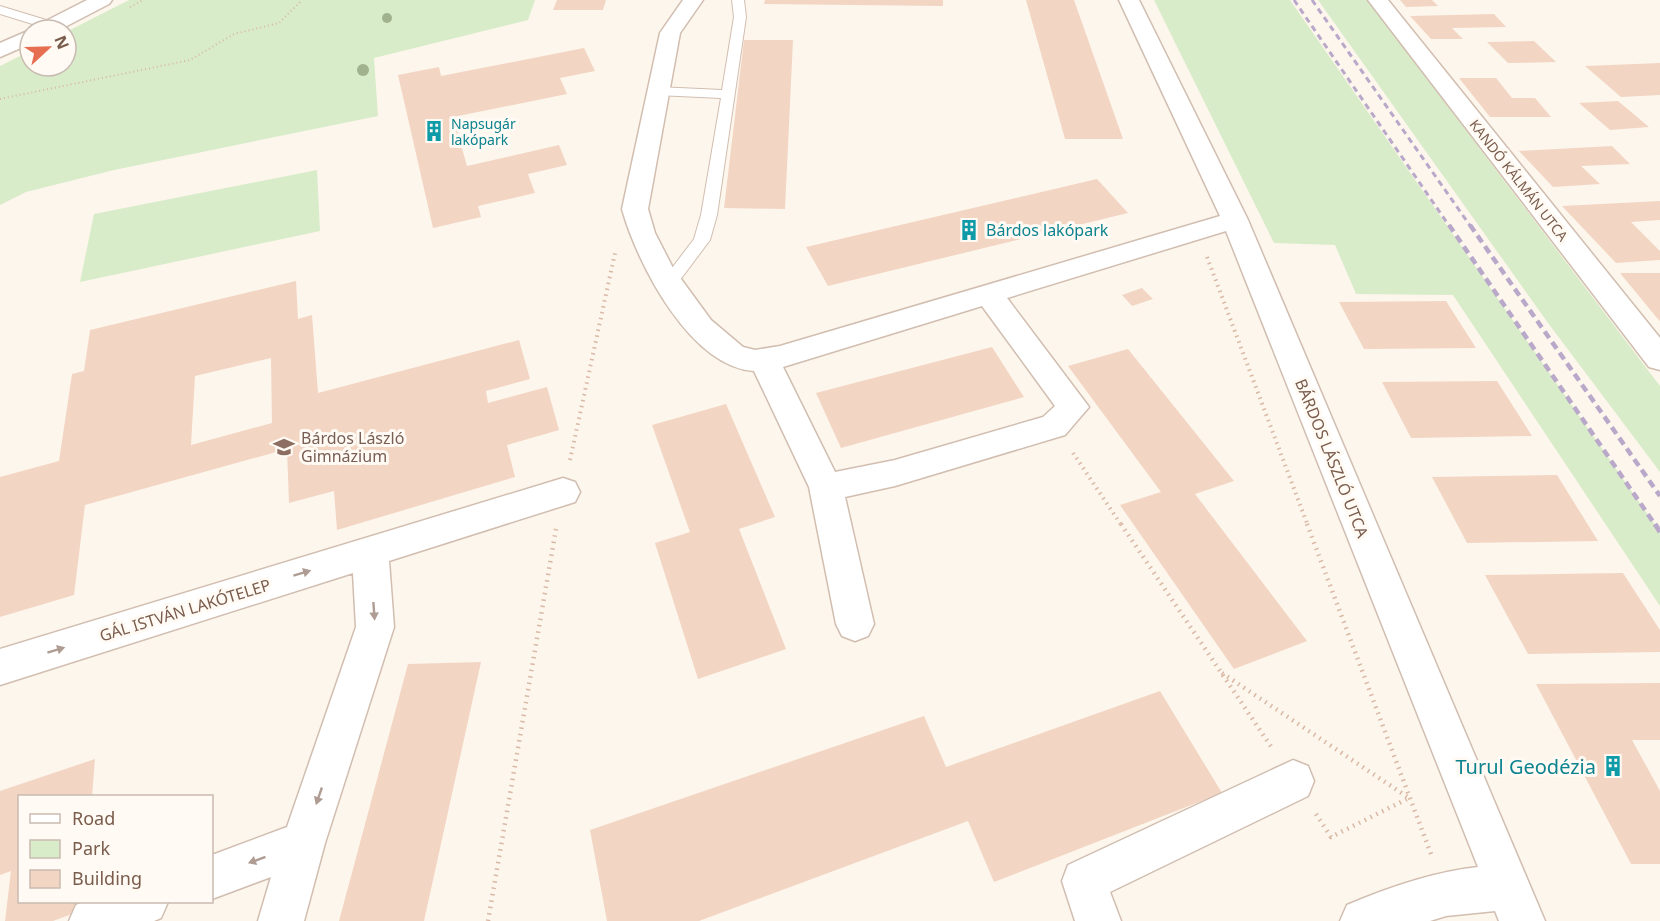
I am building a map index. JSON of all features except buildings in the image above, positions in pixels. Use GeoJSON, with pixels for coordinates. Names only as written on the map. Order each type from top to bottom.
{"type":"FeatureCollection","features":[{"type":"Feature","properties":{"kind":"street"},"geometry":{"type":"LineString","coordinates":[[67,18],[102,0]]}},
{"type":"Feature","properties":{"kind":"street"},"geometry":{"type":"LineString","coordinates":[[693,0],[670,33],[635,209],[643,237],[668,284],[702,330],[724,348],[747,360],[780,357],[1235,220]]}},
{"type":"Feature","properties":{"kind":"street","name":"BÁRDOS LÁSZLÓ UTCA"},"geometry":{"type":"LineString","coordinates":[[1129,0],[1235,220],[1514,904]]}},
{"type":"Feature","properties":{"kind":"street","name":"KANDÓ KÁLMÁN UTCA"},"geometry":{"type":"LineString","coordinates":[[1378,0],[1660,359]]}},
{"type":"Feature","properties":{"kind":"street"},"geometry":{"type":"LineString","coordinates":[[0,51],[18,42]]}},
{"type":"Feature","properties":{"kind":"street"},"geometry":{"type":"LineString","coordinates":[[826,487],[895,472],[1054,426],[1073,406],[988,294]]}},
{"type":"Feature","properties":{"kind":"street"},"geometry":{"type":"LineString","coordinates":[[763,358],[826,487],[855,624]]}},
{"type":"Feature","properties":{"kind":"street","name":"GÁL ISTVÁN LAKÓTELEP"},"geometry":{"type":"LineString","coordinates":[[0,667],[563,492]]}},
{"type":"Feature","properties":{"kind":"street"},"geometry":{"type":"LineString","coordinates":[[281,921],[303,843],[375,627],[370,552]]}},
{"type":"Feature","properties":{"kind":"street"},"geometry":{"type":"LineString","coordinates":[[1098,921],[1084,881],[1293,781]]}},
{"type":"Feature","properties":{"kind":"street"},"geometry":{"type":"LineString","coordinates":[[213,877],[303,843]]}},
{"type":"Feature","properties":{"kind":"street"},"geometry":{"type":"LineString","coordinates":[[1363,921],[1446,893],[1514,904]]}},
{"type":"Feature","properties":{"kind":"street"},"geometry":{"type":"LineString","coordinates":[[92,921],[142,903]]}},
{"type":"Feature","properties":{"kind":"lane"},"geometry":{"type":"LineString","coordinates":[[668,284],[702,240],[709,215],[740,17],[738,0]]}},
{"type":"Feature","properties":{"kind":"lane"},"geometry":{"type":"LineString","coordinates":[[0,10],[21,18]]}},
{"type":"Feature","properties":{"kind":"lane"},"geometry":{"type":"LineString","coordinates":[[657,91],[728,94]]}},
{"type":"Feature","properties":{"kind":"path"},"geometry":{"type":"LineString","coordinates":[[0,99],[189,60],[206,53],[220,41],[235,34],[283,24],[302,0]]}},
{"type":"Feature","properties":{"kind":"path"},"geometry":{"type":"LineString","coordinates":[[1196,232],[1224,299],[1446,893]]}},
{"type":"Feature","properties":{"kind":"path"},"geometry":{"type":"LineString","coordinates":[[488,921],[563,492],[615,250]]}},
{"type":"Feature","properties":{"kind":"path"},"geometry":{"type":"LineString","coordinates":[[1054,426],[1331,837],[1409,798]]}},
{"type":"Feature","properties":{"kind":"path"},"geometry":{"type":"LineString","coordinates":[[1222,673],[1409,798]]}},
{"type":"Feature","properties":{"kind":"green space"},"geometry":{"type":"Polygon","coordinates":[[[129,0],[535,0],[528,20],[374,58],[378,116],[114,170],[26,192],[0,205],[0,66],[18,57],[18,78],[78,78],[78,26],[129,0]]]}},
{"type":"Feature","properties":{"kind":"green space"},"geometry":{"type":"Polygon","coordinates":[[[1154,0],[1290,0],[1660,532],[1660,606],[1453,295],[1356,294],[1335,245],[1274,243],[1154,0]]]}},
{"type":"Feature","properties":{"kind":"green space"},"geometry":{"type":"Polygon","coordinates":[[[1318,0],[1367,0],[1660,386],[1660,472],[1548,323],[1318,0]]]}},
{"type":"Feature","properties":{"kind":"green space"},"geometry":{"type":"Polygon","coordinates":[[[317,170],[320,231],[80,282],[94,214],[317,170]]]}},
{"type":"Feature","properties":{"kind":"railway"},"geometry":{"type":"LineString","coordinates":[[1294,0],[1450,227]]}},
{"type":"Feature","properties":{"kind":"railway"},"geometry":{"type":"LineString","coordinates":[[1312,0],[1471,227]]}},
{"type":"Feature","properties":{"kind":"railway"},"geometry":{"type":"LineString","coordinates":[[1449,225],[1656,526]]}},
{"type":"Feature","properties":{"kind":"railway"},"geometry":{"type":"LineString","coordinates":[[1470,225],[1660,496]]}},
{"type":"Feature","properties":{"kind":"railway"},"geometry":{"type":"LineString","coordinates":[[1655,524],[1660,532]]}},
{"type":"Feature","properties":{"kind":"place","name":"Napsugár lakópark"},"geometry":{"type":"Point","coordinates":[434,131]}},
{"type":"Feature","properties":{"kind":"place","name":"Bárdos lakópark"},"geometry":{"type":"Point","coordinates":[969,230]}},
{"type":"Feature","properties":{"kind":"place","name":"Bárdos László Gimnázium"},"geometry":{"type":"Point","coordinates":[284,447]}},
{"type":"Feature","properties":{"kind":"place","name":"Turul Geodézia"},"geometry":{"type":"Point","coordinates":[1613,766]}}]}
